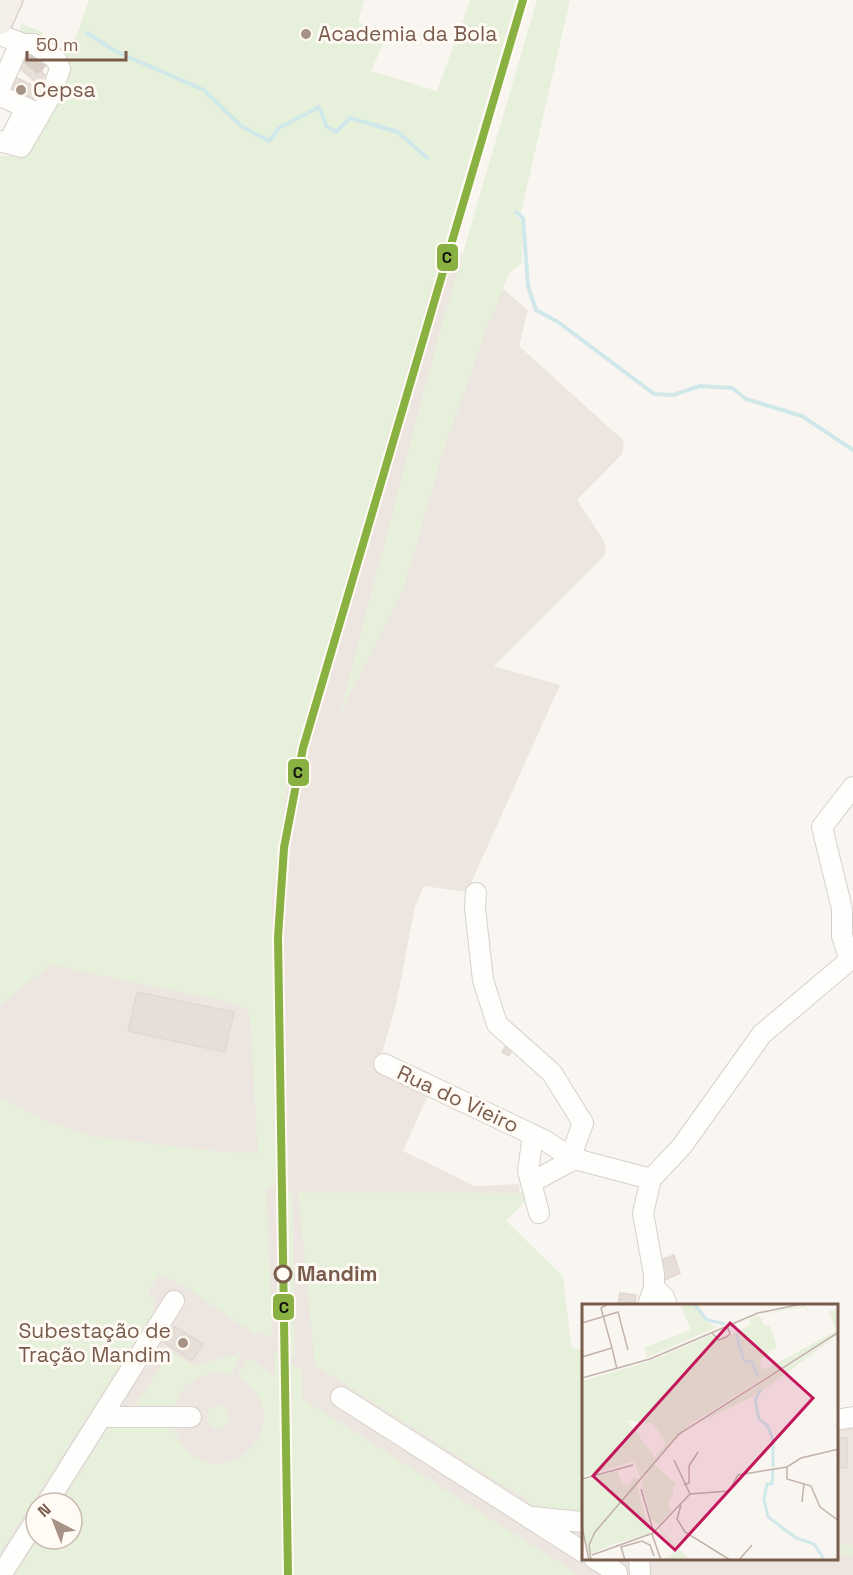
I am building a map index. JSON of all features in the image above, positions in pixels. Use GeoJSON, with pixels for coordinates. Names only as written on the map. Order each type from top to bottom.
{"type":"FeatureCollection","features":[{"type":"Feature","properties":{"kind":"main road"},"geometry":{"type":"LineString","coordinates":[[0,21],[10,0]]}},
{"type":"Feature","properties":{"kind":"street"},"geometry":{"type":"LineString","coordinates":[[0,35],[35,57]]}},
{"type":"Feature","properties":{"kind":"street"},"geometry":{"type":"LineString","coordinates":[[35,57],[12,102],[3,139],[21,147],[12,102],[35,57]]}},
{"type":"Feature","properties":{"kind":"street"},"geometry":{"type":"LineString","coordinates":[[667,1304],[664,1297],[651,1297],[643,1213],[651,1179],[682,1146],[762,1034],[852,962],[842,936],[842,909],[822,827],[853,787]]}},
{"type":"Feature","properties":{"kind":"street"},"geometry":{"type":"LineString","coordinates":[[476,893],[475,908],[483,980],[497,1024],[552,1073],[583,1123],[569,1162],[532,1182]]}},
{"type":"Feature","properties":{"kind":"street","name":"Rua do Vieiro"},"geometry":{"type":"LineString","coordinates":[[384,1064],[533,1134],[572,1158],[651,1179]]}},
{"type":"Feature","properties":{"kind":"street"},"geometry":{"type":"LineString","coordinates":[[533,1134],[528,1171],[538,1212]]}},
{"type":"Feature","properties":{"kind":"street"},"geometry":{"type":"LineString","coordinates":[[55,1491],[174,1301]]}},
{"type":"Feature","properties":{"kind":"street"},"geometry":{"type":"LineString","coordinates":[[341,1397],[582,1551]]}},
{"type":"Feature","properties":{"kind":"street"},"geometry":{"type":"LineString","coordinates":[[102,1417],[191,1417]]}},
{"type":"Feature","properties":{"kind":"street"},"geometry":{"type":"LineString","coordinates":[[838,1420],[853,1417]]}},
{"type":"Feature","properties":{"kind":"street"},"geometry":{"type":"LineString","coordinates":[[529,1517],[582,1521]]}},
{"type":"Feature","properties":{"kind":"street"},"geometry":{"type":"LineString","coordinates":[[1,1575],[24,1539]]}},
{"type":"Feature","properties":{"kind":"street"},"geometry":{"type":"LineString","coordinates":[[597,1560],[617,1573]]}},
{"type":"Feature","properties":{"kind":"street"},"geometry":{"type":"LineString","coordinates":[[639,1560],[640,1575]]}},
{"type":"Feature","properties":{"kind":"shaded area"},"geometry":{"type":"Polygon","coordinates":[[[0,160],[429,227],[528,310],[519,346],[624,441],[622,454],[577,500],[603,539],[606,547],[604,556],[494,666],[560,685],[467,892],[424,886],[415,906],[396,1005],[381,1057],[428,1095],[403,1151],[475,1186],[519,1184],[520,1192],[525,1193],[524,1202],[506,1221],[563,1277],[571,1347],[582,1351],[582,1560],[631,1560],[632,1575],[0,1575],[0,160]]]}},
{"type":"Feature","properties":{"kind":"shaded area"},"geometry":{"type":"Polygon","coordinates":[[[853,1418],[853,1575],[640,1575],[644,1560],[838,1560],[838,1421],[853,1418]]]}},
{"type":"Feature","properties":{"kind":"green space"},"geometry":{"type":"Polygon","coordinates":[[[89,0],[364,0],[358,22],[387,35],[371,71],[437,91],[470,0],[516,0],[288,778],[272,900],[275,1186],[266,1188],[273,1339],[260,1331],[256,1335],[185,1287],[159,1274],[148,1293],[154,1299],[154,1312],[40,1491],[24,1491],[24,1515],[0,1553],[0,1097],[49,1122],[92,1136],[213,1151],[258,1153],[250,1017],[247,1009],[229,1002],[51,965],[0,1005],[0,156],[22,156],[33,148],[63,85],[60,54],[65,43],[61,42],[62,39],[74,42],[89,0]]]}},
{"type":"Feature","properties":{"kind":"green space"},"geometry":{"type":"Polygon","coordinates":[[[537,0],[570,0],[521,212],[517,210],[515,215],[522,222],[522,263],[510,272],[485,333],[443,452],[404,588],[340,714],[436,345],[537,0]]]}},
{"type":"Feature","properties":{"kind":"green space"},"geometry":{"type":"Polygon","coordinates":[[[21,24],[43,32],[40,40],[20,32],[21,24]]]}},
{"type":"Feature","properties":{"kind":"green space"},"geometry":{"type":"Polygon","coordinates":[[[278,1192],[293,1192],[295,1360],[280,1350],[278,1192]]]}},
{"type":"Feature","properties":{"kind":"green space"},"geometry":{"type":"Polygon","coordinates":[[[298,1192],[525,1193],[524,1202],[506,1221],[563,1277],[571,1347],[582,1351],[582,1515],[547,1513],[315,1365],[298,1192]]]}},
{"type":"Feature","properties":{"kind":"green space"},"geometry":{"type":"Polygon","coordinates":[[[170,1351],[194,1366],[240,1353],[232,1375],[213,1373],[196,1379],[183,1390],[174,1407],[133,1410],[170,1351]]]}},
{"type":"Feature","properties":{"kind":"green space"},"geometry":{"type":"Polygon","coordinates":[[[274,1352],[302,1370],[303,1399],[579,1575],[15,1575],[30,1551],[84,1551],[84,1491],[69,1491],[111,1424],[174,1426],[178,1438],[190,1453],[209,1463],[227,1463],[243,1456],[255,1443],[262,1427],[263,1409],[255,1392],[238,1377],[248,1358],[275,1376],[274,1352]]]}},
{"type":"Feature","properties":{"kind":"green space"},"geometry":{"type":"Polygon","coordinates":[[[218,1406],[226,1409],[229,1417],[226,1425],[218,1428],[210,1425],[207,1417],[210,1409],[218,1406]]]}},
{"type":"Feature","properties":{"kind":"green space"},"geometry":{"type":"Polygon","coordinates":[[[838,1544],[853,1545],[853,1556],[838,1554],[838,1544]]]}},
{"type":"Feature","properties":{"kind":"building"},"geometry":{"type":"Polygon","coordinates":[[[33,50],[48,63],[41,71],[45,75],[38,84],[16,65],[33,50]]]}},
{"type":"Feature","properties":{"kind":"building","name":"Cepsa"},"geometry":{"type":"Polygon","coordinates":[[[11,75],[38,88],[31,105],[4,92],[11,75]]]}},
{"type":"Feature","properties":{"kind":"building"},"geometry":{"type":"Polygon","coordinates":[[[137,992],[234,1012],[225,1052],[128,1031],[137,992]]]}},
{"type":"Feature","properties":{"kind":"building"},"geometry":{"type":"Polygon","coordinates":[[[506,1045],[512,1050],[509,1056],[502,1052],[506,1045]]]}},
{"type":"Feature","properties":{"kind":"building"},"geometry":{"type":"Polygon","coordinates":[[[674,1255],[680,1273],[665,1280],[658,1261],[674,1255]]]}},
{"type":"Feature","properties":{"kind":"building"},"geometry":{"type":"Polygon","coordinates":[[[620,1293],[636,1295],[635,1304],[618,1304],[620,1293]]]}},
{"type":"Feature","properties":{"kind":"building","name":"Subestação de Tração Mandim"},"geometry":{"type":"Polygon","coordinates":[[[174,1326],[203,1344],[192,1361],[164,1342],[174,1326]]]}},
{"type":"Feature","properties":{"kind":"building"},"geometry":{"type":"Polygon","coordinates":[[[838,1438],[847,1438],[847,1468],[838,1467],[838,1438]]]}},
{"type":"Feature","properties":{"kind":"waterway"},"geometry":{"type":"LineString","coordinates":[[87,33],[117,52],[204,90],[241,126],[269,141],[279,128],[319,107],[327,127],[336,132],[350,118],[398,132],[427,158]]}},
{"type":"Feature","properties":{"kind":"waterway"},"geometry":{"type":"LineString","coordinates":[[516,212],[523,218],[528,286],[536,310],[558,322],[654,394],[673,395],[700,386],[732,388],[746,399],[802,416],[853,450]]}},
{"type":"Feature","properties":{"kind":"tunnel"},"geometry":{"type":"LineString","coordinates":[[29,54],[44,67]]}},
{"type":"Feature","properties":{"kind":"transit line","name":"C"},"geometry":{"type":"LineString","coordinates":[[288,1575],[278,937],[284,848],[303,748],[523,0]]}},
{"type":"Feature","properties":{"kind":"place","name":"Academia da Bola"},"geometry":{"type":"Point","coordinates":[306,34]}},
{"type":"Feature","properties":{"kind":"place","name":"Cepsa"},"geometry":{"type":"Point","coordinates":[21,90]}},
{"type":"Feature","properties":{"kind":"place","name":"Mandim"},"geometry":{"type":"Point","coordinates":[283,1274]}},
{"type":"Feature","properties":{"kind":"place","name":"Subestação de Tração Mandim"},"geometry":{"type":"Point","coordinates":[183,1343]}}]}
